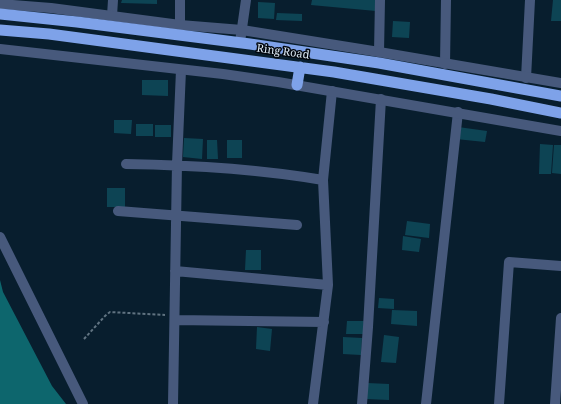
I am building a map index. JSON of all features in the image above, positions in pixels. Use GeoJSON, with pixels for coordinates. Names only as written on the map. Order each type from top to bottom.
{"type":"FeatureCollection","features":[{"type":"Feature","properties":{"kind":"highway","name":"Ring Road"},"geometry":{"type":"LineString","coordinates":[[0,14],[240,42],[342,52],[445,69],[561,96]]}},
{"type":"Feature","properties":{"kind":"highway","name":"Ring Road"},"geometry":{"type":"LineString","coordinates":[[0,30],[49,34],[300,67],[379,79],[561,113]]}},
{"type":"Feature","properties":{"kind":"highway"},"geometry":{"type":"LineString","coordinates":[[297,85],[300,67]]}},
{"type":"Feature","properties":{"kind":"highway"},"geometry":{"type":"LineString","coordinates":[[442,91],[445,69]]}},
{"type":"Feature","properties":{"kind":"street"},"geometry":{"type":"LineString","coordinates":[[112,16],[113,0]]}},
{"type":"Feature","properties":{"kind":"street"},"geometry":{"type":"LineString","coordinates":[[180,0],[180,24]]}},
{"type":"Feature","properties":{"kind":"street"},"geometry":{"type":"LineString","coordinates":[[240,42],[246,0]]}},
{"type":"Feature","properties":{"kind":"street"},"geometry":{"type":"LineString","coordinates":[[379,52],[380,0]]}},
{"type":"Feature","properties":{"kind":"street"},"geometry":{"type":"LineString","coordinates":[[445,69],[446,0]]}},
{"type":"Feature","properties":{"kind":"street"},"geometry":{"type":"LineString","coordinates":[[526,78],[530,0]]}},
{"type":"Feature","properties":{"kind":"street"},"geometry":{"type":"LineString","coordinates":[[0,4],[51,8],[242,30],[342,52],[379,52],[445,69],[561,83]]}},
{"type":"Feature","properties":{"kind":"street"},"geometry":{"type":"LineString","coordinates":[[0,49],[297,85],[561,131]]}},
{"type":"Feature","properties":{"kind":"street"},"geometry":{"type":"LineString","coordinates":[[173,404],[177,164],[181,70]]}},
{"type":"Feature","properties":{"kind":"street"},"geometry":{"type":"LineString","coordinates":[[313,404],[328,284],[323,180],[332,91]]}},
{"type":"Feature","properties":{"kind":"street"},"geometry":{"type":"LineString","coordinates":[[362,404],[369,319],[381,99]]}},
{"type":"Feature","properties":{"kind":"street"},"geometry":{"type":"LineString","coordinates":[[426,404],[458,112]]}},
{"type":"Feature","properties":{"kind":"street"},"geometry":{"type":"LineString","coordinates":[[126,164],[177,164],[283,173],[323,180]]}},
{"type":"Feature","properties":{"kind":"street"},"geometry":{"type":"LineString","coordinates":[[118,211],[297,225]]}},
{"type":"Feature","properties":{"kind":"street"},"geometry":{"type":"LineString","coordinates":[[0,237],[83,404]]}},
{"type":"Feature","properties":{"kind":"street"},"geometry":{"type":"LineString","coordinates":[[499,404],[509,262],[561,266]]}},
{"type":"Feature","properties":{"kind":"street"},"geometry":{"type":"LineString","coordinates":[[175,271],[328,284]]}},
{"type":"Feature","properties":{"kind":"street"},"geometry":{"type":"LineString","coordinates":[[175,317],[324,322]]}},
{"type":"Feature","properties":{"kind":"street"},"geometry":{"type":"LineString","coordinates":[[555,404],[561,318]]}},
{"type":"Feature","properties":{"kind":"path"},"geometry":{"type":"LineString","coordinates":[[84,339],[110,312],[175,317]]}},
{"type":"Feature","properties":{"kind":"shaded area"},"geometry":{"type":"Polygon","coordinates":[[[0,280],[3,292],[52,386],[66,404],[0,404],[0,280]]]}},
{"type":"Feature","properties":{"kind":"building"},"geometry":{"type":"Polygon","coordinates":[[[122,0],[157,0],[157,4],[121,3],[122,0]]]}},
{"type":"Feature","properties":{"kind":"building"},"geometry":{"type":"Polygon","coordinates":[[[312,0],[377,0],[376,11],[311,5],[312,0]]]}},
{"type":"Feature","properties":{"kind":"building"},"geometry":{"type":"Polygon","coordinates":[[[553,0],[561,0],[561,21],[551,21],[553,0]]]}},
{"type":"Feature","properties":{"kind":"building"},"geometry":{"type":"Polygon","coordinates":[[[258,2],[275,3],[274,19],[258,18],[258,2]]]}},
{"type":"Feature","properties":{"kind":"building"},"geometry":{"type":"Polygon","coordinates":[[[277,13],[302,14],[302,21],[276,20],[277,13]]]}},
{"type":"Feature","properties":{"kind":"building"},"geometry":{"type":"Polygon","coordinates":[[[393,21],[410,22],[409,38],[392,37],[393,21]]]}},
{"type":"Feature","properties":{"kind":"building"},"geometry":{"type":"Polygon","coordinates":[[[142,80],[168,80],[168,96],[142,95],[142,80]]]}},
{"type":"Feature","properties":{"kind":"building"},"geometry":{"type":"Polygon","coordinates":[[[114,120],[132,120],[131,134],[114,133],[114,120]]]}},
{"type":"Feature","properties":{"kind":"building"},"geometry":{"type":"Polygon","coordinates":[[[136,124],[153,124],[153,136],[136,136],[136,124]]]}},
{"type":"Feature","properties":{"kind":"building"},"geometry":{"type":"Polygon","coordinates":[[[155,125],[171,125],[171,137],[155,137],[155,125]]]}},
{"type":"Feature","properties":{"kind":"building"},"geometry":{"type":"Polygon","coordinates":[[[458,127],[487,131],[485,142],[456,139],[458,127]]]}},
{"type":"Feature","properties":{"kind":"building"},"geometry":{"type":"Polygon","coordinates":[[[184,138],[203,139],[202,159],[183,157],[184,138]]]}},
{"type":"Feature","properties":{"kind":"building"},"geometry":{"type":"Polygon","coordinates":[[[207,140],[217,140],[218,159],[207,159],[207,140]]]}},
{"type":"Feature","properties":{"kind":"building"},"geometry":{"type":"Polygon","coordinates":[[[227,140],[242,140],[242,158],[227,158],[227,140]]]}},
{"type":"Feature","properties":{"kind":"building"},"geometry":{"type":"Polygon","coordinates":[[[540,144],[553,145],[551,174],[539,174],[540,144]]]}},
{"type":"Feature","properties":{"kind":"building"},"geometry":{"type":"Polygon","coordinates":[[[554,145],[561,145],[561,174],[552,173],[554,145]]]}},
{"type":"Feature","properties":{"kind":"building"},"geometry":{"type":"Polygon","coordinates":[[[107,188],[125,188],[125,207],[107,207],[107,188]]]}},
{"type":"Feature","properties":{"kind":"building"},"geometry":{"type":"Polygon","coordinates":[[[407,221],[430,224],[429,238],[405,235],[407,221]]]}},
{"type":"Feature","properties":{"kind":"building"},"geometry":{"type":"Polygon","coordinates":[[[403,236],[421,239],[419,252],[402,250],[403,236]]]}},
{"type":"Feature","properties":{"kind":"building"},"geometry":{"type":"Polygon","coordinates":[[[246,250],[261,250],[261,270],[245,270],[246,250]]]}},
{"type":"Feature","properties":{"kind":"building"},"geometry":{"type":"Polygon","coordinates":[[[379,298],[394,299],[394,309],[378,308],[379,298]]]}},
{"type":"Feature","properties":{"kind":"building"},"geometry":{"type":"Polygon","coordinates":[[[392,310],[417,311],[417,326],[391,324],[392,310]]]}},
{"type":"Feature","properties":{"kind":"building"},"geometry":{"type":"Polygon","coordinates":[[[347,321],[364,321],[363,334],[346,334],[347,321]]]}},
{"type":"Feature","properties":{"kind":"building"},"geometry":{"type":"Polygon","coordinates":[[[257,327],[272,329],[270,351],[256,349],[257,327]]]}},
{"type":"Feature","properties":{"kind":"building"},"geometry":{"type":"Polygon","coordinates":[[[384,335],[399,337],[396,363],[381,362],[384,335]]]}},
{"type":"Feature","properties":{"kind":"building"},"geometry":{"type":"Polygon","coordinates":[[[343,337],[362,338],[361,355],[343,354],[343,337]]]}},
{"type":"Feature","properties":{"kind":"building"},"geometry":{"type":"Polygon","coordinates":[[[367,383],[389,384],[389,400],[366,399],[367,383]]]}}]}
